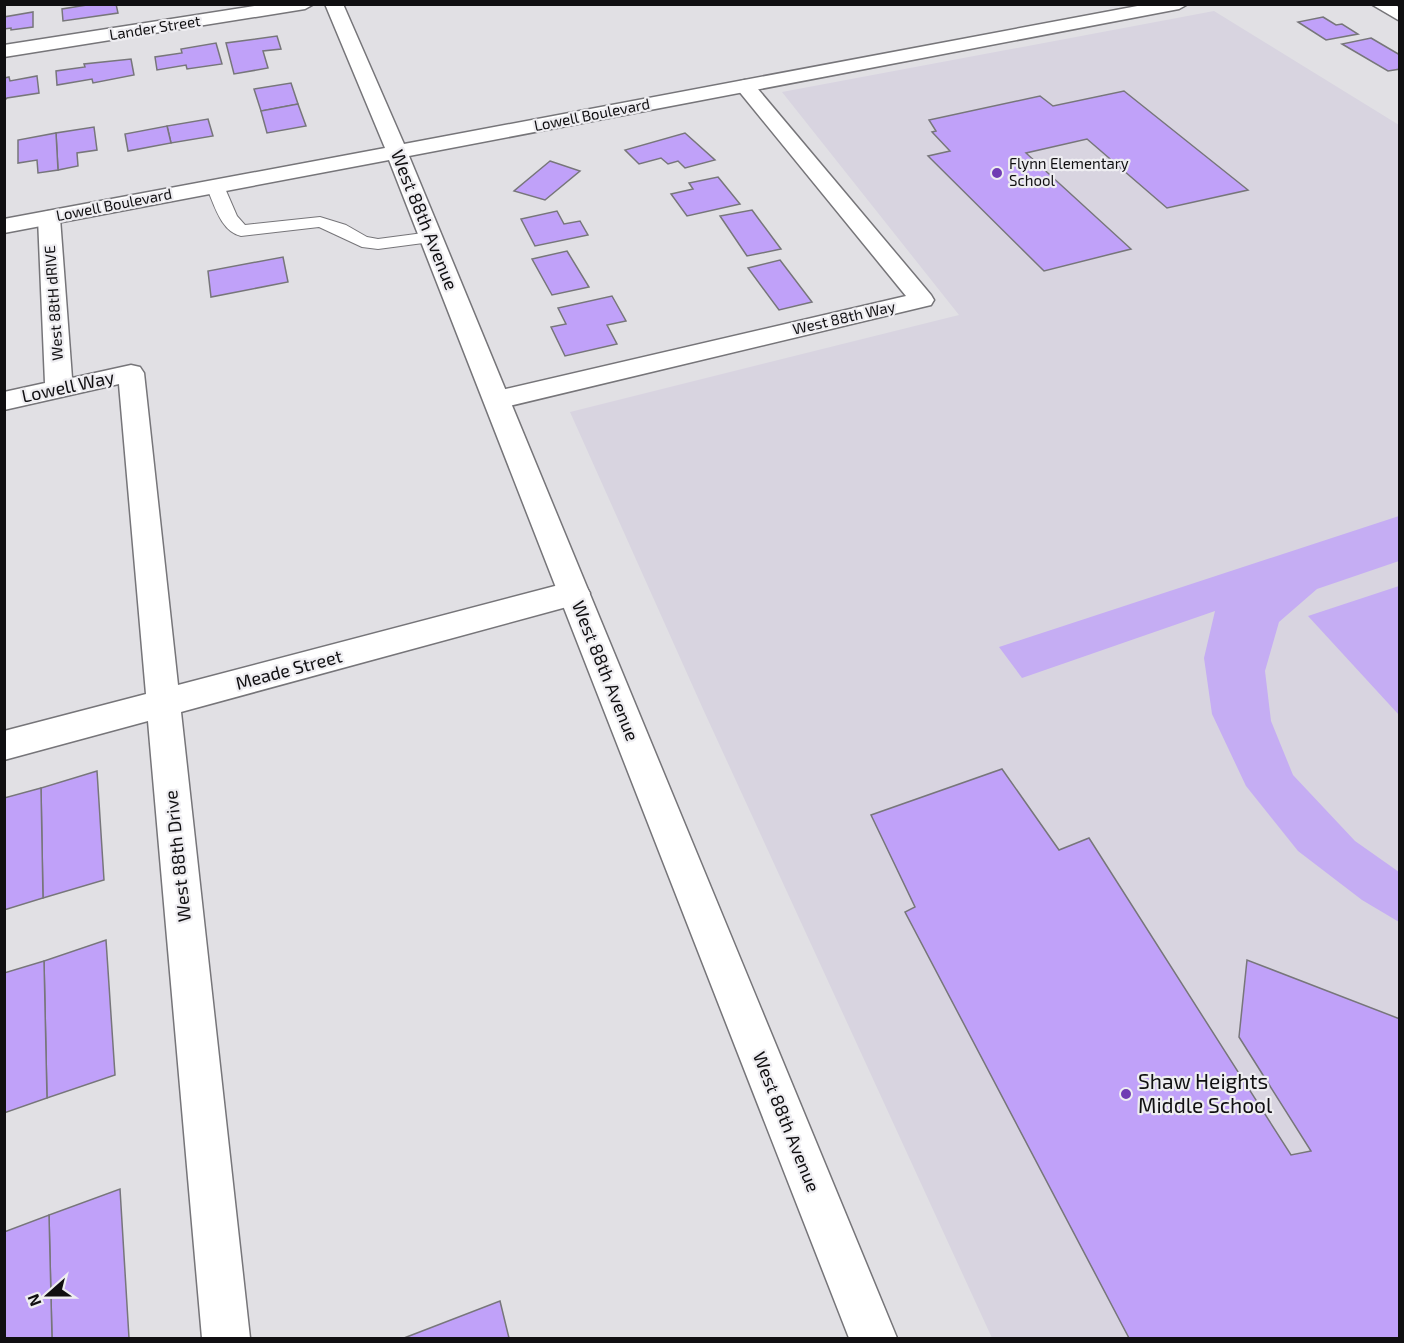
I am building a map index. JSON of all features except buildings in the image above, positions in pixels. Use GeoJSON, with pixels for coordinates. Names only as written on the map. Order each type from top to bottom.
{"type":"FeatureCollection","features":[{"type":"Feature","properties":{"kind":"street","name":"Lander Street"},"geometry":{"type":"LineString","coordinates":[[4,51],[305,4]]}},
{"type":"Feature","properties":{"kind":"street","name":"West 88th Avenue"},"geometry":{"type":"LineString","coordinates":[[334,4],[397,152],[873,1338]]}},
{"type":"Feature","properties":{"kind":"street","name":"Lowell Boulevard"},"geometry":{"type":"LineString","coordinates":[[4,226],[1179,4]]}},
{"type":"Feature","properties":{"kind":"street"},"geometry":{"type":"LineString","coordinates":[[1380,4],[1400,16]]}},
{"type":"Feature","properties":{"kind":"street","name":"West 88th Way"},"geometry":{"type":"LineString","coordinates":[[497,400],[922,300],[745,86]]}},
{"type":"Feature","properties":{"kind":"street","name":"West 88tH dRIVE"},"geometry":{"type":"LineString","coordinates":[[49,218],[59,389]]}},
{"type":"Feature","properties":{"kind":"street","name":"Lowell Way"},"geometry":{"type":"LineString","coordinates":[[4,401],[131,373]]}},
{"type":"Feature","properties":{"kind":"street","name":"West 88th Drive"},"geometry":{"type":"LineString","coordinates":[[131,373],[226,1338]]}},
{"type":"Feature","properties":{"kind":"street","name":"Meade Street"},"geometry":{"type":"LineString","coordinates":[[4,747],[574,593]]}},
{"type":"Feature","properties":{"kind":"lane"},"geometry":{"type":"LineString","coordinates":[[215,186],[227,216],[241,231],[320,222],[340,229],[362,242],[378,244],[431,237]]}},
{"type":"Feature","properties":{"kind":"shaded area"},"geometry":{"type":"Polygon","coordinates":[[[1214,11],[1399,125],[1399,1338],[992,1338],[703,709],[570,412],[959,315],[782,92],[1214,11]]]}},
{"type":"Feature","properties":{"kind":"shaded area"},"geometry":{"type":"Polygon","coordinates":[[[1399,516],[1399,561],[1317,589],[1279,622],[1265,671],[1271,721],[1293,775],[1355,841],[1399,872],[1399,922],[1362,900],[1298,851],[1246,786],[1212,714],[1204,658],[1215,611],[1022,678],[999,647],[1399,516]]]}},
{"type":"Feature","properties":{"kind":"shaded area"},"geometry":{"type":"Polygon","coordinates":[[[1400,586],[1399,715],[1308,616],[1400,586]]]}},
{"type":"Feature","properties":{"kind":"place","name":"Flynn Elementary School"},"geometry":{"type":"Point","coordinates":[997,173]}},
{"type":"Feature","properties":{"kind":"place","name":"Shaw Heights Middle School"},"geometry":{"type":"Point","coordinates":[1126,1094]}}]}
